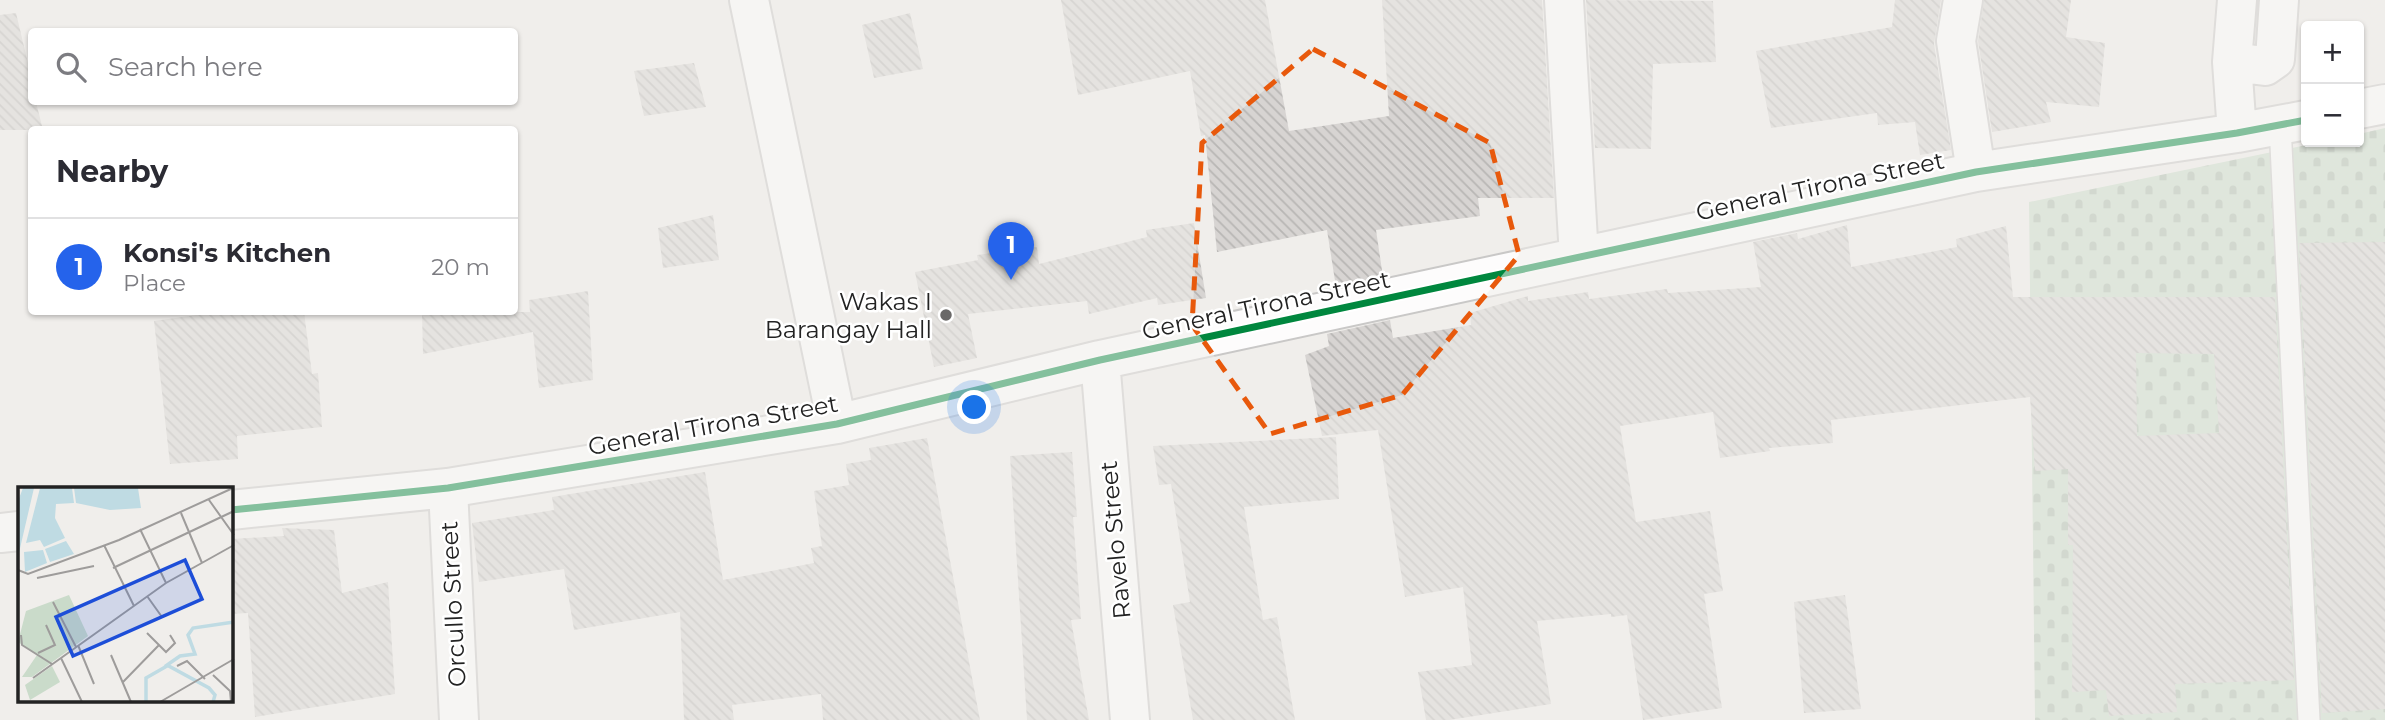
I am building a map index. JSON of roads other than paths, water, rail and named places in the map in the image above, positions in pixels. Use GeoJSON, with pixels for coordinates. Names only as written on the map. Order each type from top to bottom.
{"type":"FeatureCollection","features":[{"type":"Feature","properties":{"kind":"street"},"geometry":{"type":"LineString","coordinates":[[748,0],[837,424]]}},
{"type":"Feature","properties":{"kind":"street"},"geometry":{"type":"LineString","coordinates":[[1564,0],[1579,257]]}},
{"type":"Feature","properties":{"kind":"street"},"geometry":{"type":"LineString","coordinates":[[1963,0],[1956,41],[1976,172]]}},
{"type":"Feature","properties":{"kind":"street"},"geometry":{"type":"LineString","coordinates":[[2237,0],[2232,62],[2237,133]]}},
{"type":"Feature","properties":{"kind":"street"},"geometry":{"type":"LineString","coordinates":[[2232,62],[2265,66],[2275,59],[2279,0]]}},
{"type":"Feature","properties":{"kind":"street"},"geometry":{"type":"LineString","coordinates":[[2364,108],[2385,104]]}},
{"type":"Feature","properties":{"kind":"street","name":"General Tirona Street"},"geometry":{"type":"LineString","coordinates":[[233,510],[448,488],[837,424],[1100,360],[1976,172],[2237,133],[2293,122]]}},
{"type":"Feature","properties":{"kind":"street","name":"Ravelo Street"},"geometry":{"type":"LineString","coordinates":[[1100,360],[1130,720]]}},
{"type":"Feature","properties":{"kind":"street","name":"Orcullo Street"},"geometry":{"type":"LineString","coordinates":[[448,488],[458,720]]}},
{"type":"Feature","properties":{"kind":"street"},"geometry":{"type":"LineString","coordinates":[[0,533],[18,531]]}},
{"type":"Feature","properties":{"kind":"lane"},"geometry":{"type":"LineString","coordinates":[[2293,122],[2309,720]]}},
{"type":"Feature","properties":{"kind":"place","name":"Konsi's Kitchen"},"geometry":{"type":"Point","coordinates":[1011,280]}},
{"type":"Feature","properties":{"kind":"place","name":"Wakas I Barangay Hall"},"geometry":{"type":"Point","coordinates":[946,315]}}]}
